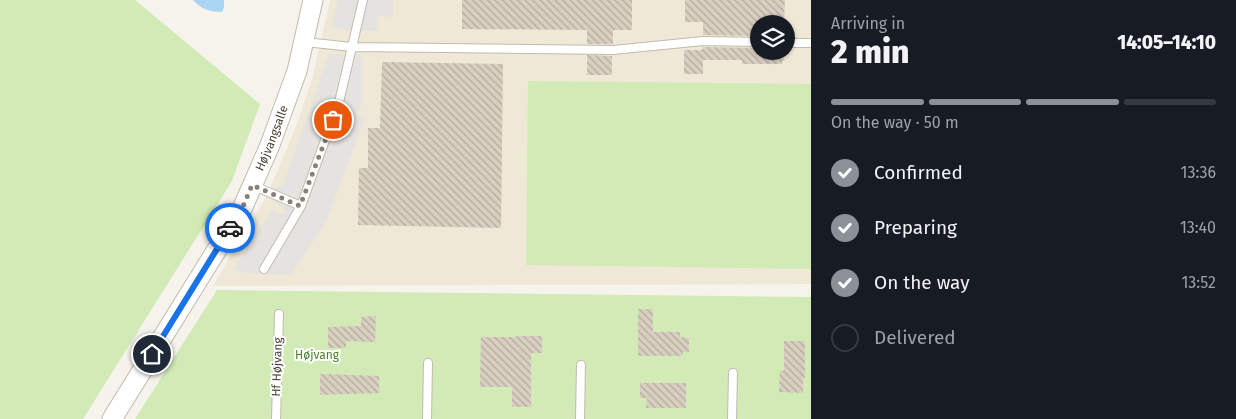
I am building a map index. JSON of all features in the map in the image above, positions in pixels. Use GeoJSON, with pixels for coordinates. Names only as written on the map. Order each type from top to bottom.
{"type":"FeatureCollection","features":[{"type":"Feature","properties":{"kind":"street","name":"Højvangsalle"},"geometry":{"type":"LineString","coordinates":[[112,419],[242,209],[270,145],[297,71],[313,0]]}},
{"type":"Feature","properties":{"kind":"lane"},"geometry":{"type":"LineString","coordinates":[[264,269],[300,206],[339,102],[362,0]]}},
{"type":"Feature","properties":{"kind":"lane"},"geometry":{"type":"LineString","coordinates":[[305,42],[352,47],[613,50],[702,41],[750,42]]}},
{"type":"Feature","properties":{"kind":"lane"},"geometry":{"type":"LineString","coordinates":[[795,43],[811,43]]}},
{"type":"Feature","properties":{"kind":"lane"},"geometry":{"type":"LineString","coordinates":[[252,185],[300,206]]}},
{"type":"Feature","properties":{"kind":"lane","name":"Hf Højvang"},"geometry":{"type":"LineString","coordinates":[[276,419],[279,314]]}},
{"type":"Feature","properties":{"kind":"lane"},"geometry":{"type":"LineString","coordinates":[[427,419],[428,363]]}},
{"type":"Feature","properties":{"kind":"lane"},"geometry":{"type":"LineString","coordinates":[[580,419],[581,365]]}},
{"type":"Feature","properties":{"kind":"lane"},"geometry":{"type":"LineString","coordinates":[[732,419],[733,372]]}},
{"type":"Feature","properties":{"kind":"shaded area"},"geometry":{"type":"Polygon","coordinates":[[[330,0],[811,0],[811,284],[213,286],[267,195],[295,129],[313,76],[330,0]]]}},
{"type":"Feature","properties":{"kind":"shaded area"},"geometry":{"type":"Polygon","coordinates":[[[338,0],[393,0],[393,17],[378,16],[378,31],[346,30],[331,27],[338,0]]]}},
{"type":"Feature","properties":{"kind":"shaded area"},"geometry":{"type":"Polygon","coordinates":[[[329,54],[362,55],[362,104],[357,114],[365,118],[325,224],[291,275],[255,274],[233,270],[273,209],[280,214],[286,213],[285,210],[271,199],[276,188],[283,185],[329,54]]]}},
{"type":"Feature","properties":{"kind":"green space"},"geometry":{"type":"Polygon","coordinates":[[[0,0],[135,0],[260,104],[232,181],[83,419],[0,419],[0,0]]]}},
{"type":"Feature","properties":{"kind":"green space"},"geometry":{"type":"Polygon","coordinates":[[[528,81],[811,84],[811,269],[526,265],[528,81]]]}},
{"type":"Feature","properties":{"kind":"green space","name":"Højvang"},"geometry":{"type":"Polygon","coordinates":[[[217,290],[811,297],[811,419],[135,419],[217,290]]]}},
{"type":"Feature","properties":{"kind":"water"},"geometry":{"type":"Polygon","coordinates":[[[193,0],[224,0],[224,7],[222,12],[210,11],[199,6],[193,0]]]}},
{"type":"Feature","properties":{"kind":"building"},"geometry":{"type":"Polygon","coordinates":[[[462,0],[632,0],[632,30],[613,30],[613,44],[587,44],[587,30],[462,29],[462,0]]]}},
{"type":"Feature","properties":{"kind":"building"},"geometry":{"type":"Polygon","coordinates":[[[685,0],[785,0],[784,15],[750,15],[750,36],[703,35],[703,22],[685,22],[685,0]]]}},
{"type":"Feature","properties":{"kind":"building"},"geometry":{"type":"Polygon","coordinates":[[[703,47],[750,48],[750,60],[784,61],[782,61],[782,64],[742,64],[742,60],[703,60],[703,74],[684,74],[684,50],[702,50],[703,47]]]}},
{"type":"Feature","properties":{"kind":"building"},"geometry":{"type":"Polygon","coordinates":[[[587,55],[612,56],[612,75],[587,75],[587,55]]]}},
{"type":"Feature","properties":{"kind":"building"},"geometry":{"type":"Polygon","coordinates":[[[382,62],[503,64],[501,228],[358,225],[359,168],[368,168],[368,128],[380,128],[382,62]]]}},
{"type":"Feature","properties":{"kind":"building"},"geometry":{"type":"Polygon","coordinates":[[[638,309],[653,309],[653,332],[680,332],[680,337],[689,338],[689,352],[683,352],[682,356],[638,356],[638,309]]]}},
{"type":"Feature","properties":{"kind":"building"},"geometry":{"type":"Polygon","coordinates":[[[376,316],[375,342],[346,341],[346,348],[328,348],[328,327],[361,326],[361,317],[376,316]]]}},
{"type":"Feature","properties":{"kind":"building"},"geometry":{"type":"Polygon","coordinates":[[[542,336],[542,353],[531,353],[531,407],[512,407],[512,387],[480,387],[481,337],[542,336]]]}},
{"type":"Feature","properties":{"kind":"building"},"geometry":{"type":"Polygon","coordinates":[[[784,341],[805,341],[803,393],[779,392],[780,370],[784,371],[784,341]]]}},
{"type":"Feature","properties":{"kind":"building"},"geometry":{"type":"Polygon","coordinates":[[[320,374],[379,376],[379,393],[320,395],[320,374]]]}},
{"type":"Feature","properties":{"kind":"building"},"geometry":{"type":"Polygon","coordinates":[[[640,383],[686,383],[686,408],[646,408],[647,398],[640,398],[640,383]]]}},
{"type":"Feature","properties":{"kind":"way so far"},"geometry":{"type":"LineString","coordinates":[[230,228],[242,209],[252,185],[300,206],[333,120]]}},
{"type":"Feature","properties":{"kind":"route"},"geometry":{"type":"LineString","coordinates":[[152,354],[230,228]]}}]}
